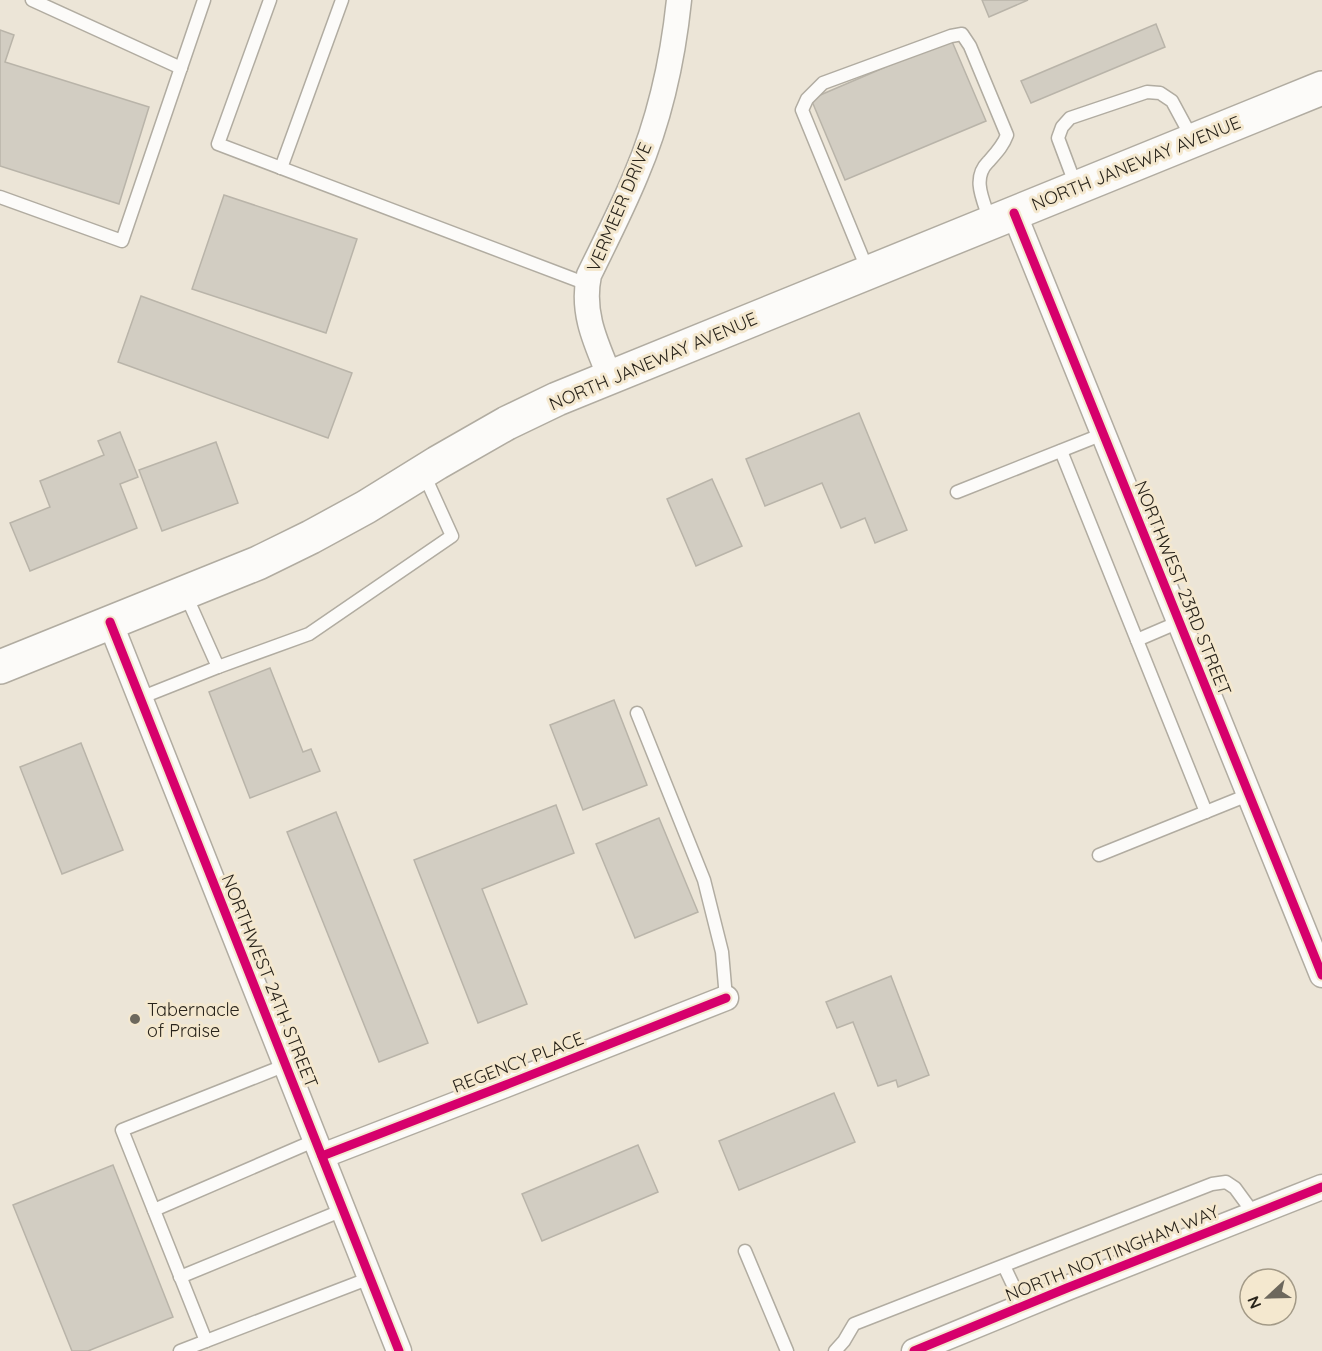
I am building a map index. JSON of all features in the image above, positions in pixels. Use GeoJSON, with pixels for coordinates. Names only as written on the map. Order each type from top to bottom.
{"type":"FeatureCollection","features":[{"type":"Feature","properties":{"kind":"main road","name":"NORTH JANEWAY AVENUE"},"geometry":{"type":"LineString","coordinates":[[0,667],[258,563],[366,507],[507,423],[557,399],[1322,88]]}},
{"type":"Feature","properties":{"kind":"street","name":"VERMEER DRIVE"},"geometry":{"type":"LineString","coordinates":[[610,377],[589,321],[586,304],[587,284],[589,275],[637,173],[651,132],[670,60],[679,0]]}},
{"type":"Feature","properties":{"kind":"street","name":"NORTHWEST 23RD STREET"},"geometry":{"type":"LineString","coordinates":[[1002,218],[1102,434],[1322,975]]}},
{"type":"Feature","properties":{"kind":"street","name":"NORTHWEST 24TH STREET"},"geometry":{"type":"LineString","coordinates":[[110,622],[399,1351]]}},
{"type":"Feature","properties":{"kind":"street","name":"REGENCY PLACE"},"geometry":{"type":"LineString","coordinates":[[319,1148],[503,1086],[726,998]]}},
{"type":"Feature","properties":{"kind":"street","name":"NORTH NOTTINGHAM WAY"},"geometry":{"type":"LineString","coordinates":[[914,1351],[1322,1187]]}},
{"type":"Feature","properties":{"kind":"lane"},"geometry":{"type":"LineString","coordinates":[[32,0],[181,68]]}},
{"type":"Feature","properties":{"kind":"lane"},"geometry":{"type":"LineString","coordinates":[[0,197],[122,241],[204,0]]}},
{"type":"Feature","properties":{"kind":"lane"},"geometry":{"type":"LineString","coordinates":[[270,0],[218,144],[587,284]]}},
{"type":"Feature","properties":{"kind":"lane"},"geometry":{"type":"LineString","coordinates":[[280,168],[342,0]]}},
{"type":"Feature","properties":{"kind":"lane"},"geometry":{"type":"LineString","coordinates":[[868,272],[802,110],[807,99],[822,83],[962,34],[970,46],[1007,135],[1004,145],[983,167],[978,182],[1002,218]]}},
{"type":"Feature","properties":{"kind":"lane"},"geometry":{"type":"LineString","coordinates":[[1077,188],[1058,138],[1062,127],[1070,118],[1147,92],[1160,93],[1172,101],[1193,140]]}},
{"type":"Feature","properties":{"kind":"lane"},"geometry":{"type":"LineString","coordinates":[[957,492],[1102,434]]}},
{"type":"Feature","properties":{"kind":"lane"},"geometry":{"type":"LineString","coordinates":[[1061,451],[1206,812]]}},
{"type":"Feature","properties":{"kind":"lane"},"geometry":{"type":"LineString","coordinates":[[140,698],[309,634],[452,536],[423,471]]}},
{"type":"Feature","properties":{"kind":"lane"},"geometry":{"type":"LineString","coordinates":[[184,592],[218,667]]}},
{"type":"Feature","properties":{"kind":"lane"},"geometry":{"type":"LineString","coordinates":[[1137,640],[1179,622]]}},
{"type":"Feature","properties":{"kind":"lane"},"geometry":{"type":"LineString","coordinates":[[638,713],[704,880],[722,952],[726,998]]}},
{"type":"Feature","properties":{"kind":"lane"},"geometry":{"type":"LineString","coordinates":[[1099,855],[1248,795]]}},
{"type":"Feature","properties":{"kind":"lane"},"geometry":{"type":"LineString","coordinates":[[206,1341],[122,1130],[286,1065]]}},
{"type":"Feature","properties":{"kind":"lane"},"geometry":{"type":"LineString","coordinates":[[154,1210],[319,1148]]}},
{"type":"Feature","properties":{"kind":"lane"},"geometry":{"type":"LineString","coordinates":[[835,1351],[854,1324],[1212,1184],[1226,1182],[1235,1188],[1254,1214]]}},
{"type":"Feature","properties":{"kind":"lane"},"geometry":{"type":"LineString","coordinates":[[180,1277],[343,1210]]}},
{"type":"Feature","properties":{"kind":"lane"},"geometry":{"type":"LineString","coordinates":[[745,1251],[787,1351]]}},
{"type":"Feature","properties":{"kind":"lane"},"geometry":{"type":"LineString","coordinates":[[1005,1266],[1023,1306]]}},
{"type":"Feature","properties":{"kind":"lane"},"geometry":{"type":"LineString","coordinates":[[180,1351],[370,1278]]}},
{"type":"Feature","properties":{"kind":"building"},"geometry":{"type":"Polygon","coordinates":[[[982,0],[1028,0],[989,17],[982,0]]]}},
{"type":"Feature","properties":{"kind":"building"},"geometry":{"type":"Polygon","coordinates":[[[1156,24],[1165,47],[1031,103],[1021,81],[1156,24]]]}},
{"type":"Feature","properties":{"kind":"building"},"geometry":{"type":"Polygon","coordinates":[[[0,30],[14,35],[5,62],[149,107],[119,204],[0,166],[0,30]]]}},
{"type":"Feature","properties":{"kind":"building"},"geometry":{"type":"Polygon","coordinates":[[[951,39],[986,121],[845,180],[811,99],[951,39]]]}},
{"type":"Feature","properties":{"kind":"building"},"geometry":{"type":"Polygon","coordinates":[[[224,195],[357,239],[326,333],[192,289],[224,195]]]}},
{"type":"Feature","properties":{"kind":"building"},"geometry":{"type":"Polygon","coordinates":[[[141,296],[352,373],[328,438],[118,362],[141,296]]]}},
{"type":"Feature","properties":{"kind":"building"},"geometry":{"type":"Polygon","coordinates":[[[859,413],[907,530],[875,543],[865,518],[841,528],[822,483],[765,506],[746,459],[859,413]]]}},
{"type":"Feature","properties":{"kind":"building"},"geometry":{"type":"Polygon","coordinates":[[[120,432],[138,477],[120,484],[137,528],[30,571],[10,523],[50,507],[40,481],[104,455],[98,441],[120,432]]]}},
{"type":"Feature","properties":{"kind":"building"},"geometry":{"type":"Polygon","coordinates":[[[216,442],[238,503],[162,531],[139,470],[216,442]]]}},
{"type":"Feature","properties":{"kind":"building"},"geometry":{"type":"Polygon","coordinates":[[[712,479],[742,546],[696,566],[667,499],[712,479]]]}},
{"type":"Feature","properties":{"kind":"building"},"geometry":{"type":"Polygon","coordinates":[[[270,668],[303,752],[311,749],[320,771],[250,798],[209,692],[270,668]]]}},
{"type":"Feature","properties":{"kind":"building"},"geometry":{"type":"Polygon","coordinates":[[[614,700],[647,785],[583,810],[550,725],[614,700]]]}},
{"type":"Feature","properties":{"kind":"building"},"geometry":{"type":"Polygon","coordinates":[[[81,743],[123,850],[62,874],[20,767],[81,743]]]}},
{"type":"Feature","properties":{"kind":"building"},"geometry":{"type":"Polygon","coordinates":[[[556,805],[574,853],[482,889],[527,1004],[478,1023],[414,860],[556,805]]]}},
{"type":"Feature","properties":{"kind":"building"},"geometry":{"type":"Polygon","coordinates":[[[336,812],[428,1043],[379,1062],[287,832],[336,812]]]}},
{"type":"Feature","properties":{"kind":"building"},"geometry":{"type":"Polygon","coordinates":[[[659,818],[698,912],[635,938],[596,844],[659,818]]]}},
{"type":"Feature","properties":{"kind":"building"},"geometry":{"type":"Polygon","coordinates":[[[891,976],[929,1075],[898,1087],[896,1080],[878,1086],[853,1022],[837,1028],[826,1002],[891,976]]]}},
{"type":"Feature","properties":{"kind":"building"},"geometry":{"type":"Polygon","coordinates":[[[834,1093],[855,1142],[739,1190],[719,1141],[834,1093]]]}},
{"type":"Feature","properties":{"kind":"building"},"geometry":{"type":"Polygon","coordinates":[[[638,1145],[658,1192],[542,1241],[522,1194],[638,1145]]]}},
{"type":"Feature","properties":{"kind":"building"},"geometry":{"type":"Polygon","coordinates":[[[113,1165],[173,1317],[88,1351],[72,1351],[13,1205],[113,1165]]]}},
{"type":"Feature","properties":{"kind":"cycle path"},"geometry":{"type":"LineString","coordinates":[[1014,213],[1322,975]]}},
{"type":"Feature","properties":{"kind":"cycle path"},"geometry":{"type":"LineString","coordinates":[[110,622],[399,1351]]}},
{"type":"Feature","properties":{"kind":"cycle path"},"geometry":{"type":"LineString","coordinates":[[322,1156],[726,998]]}},
{"type":"Feature","properties":{"kind":"cycle path"},"geometry":{"type":"LineString","coordinates":[[914,1351],[1322,1187]]}},
{"type":"Feature","properties":{"kind":"place","name":"Tabernacle of Praise"},"geometry":{"type":"Point","coordinates":[135,1019]}}]}
